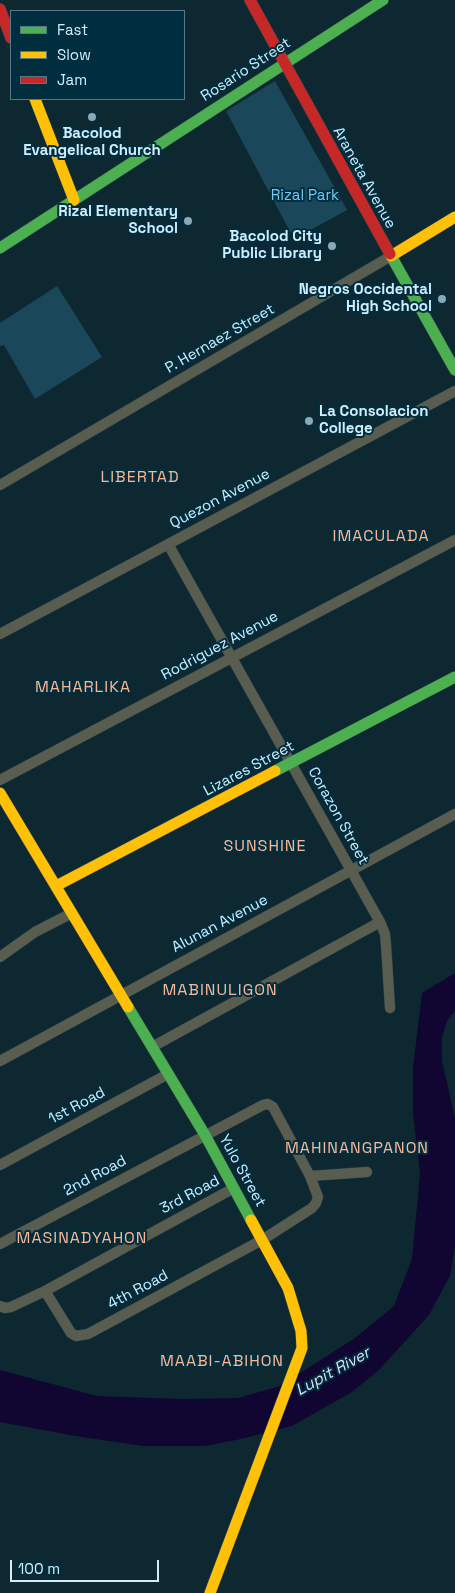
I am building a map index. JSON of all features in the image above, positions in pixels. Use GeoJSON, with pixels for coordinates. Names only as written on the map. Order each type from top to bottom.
{"type":"FeatureCollection","features":[{"type":"Feature","properties":{"kind":"street","name":"Araneta Avenue"},"geometry":{"type":"LineString","coordinates":[[250,0],[455,370]]}},
{"type":"Feature","properties":{"kind":"street","name":"Rosario Street"},"geometry":{"type":"LineString","coordinates":[[0,248],[383,0]]}},
{"type":"Feature","properties":{"kind":"street"},"geometry":{"type":"LineString","coordinates":[[0,9],[10,35]]}},
{"type":"Feature","properties":{"kind":"street"},"geometry":{"type":"LineString","coordinates":[[35,100],[74,200]]}},
{"type":"Feature","properties":{"kind":"street","name":"P. Hernaez Street"},"geometry":{"type":"LineString","coordinates":[[0,485],[455,217]]}},
{"type":"Feature","properties":{"kind":"street","name":"Quezon Avenue"},"geometry":{"type":"LineString","coordinates":[[0,634],[455,390]]}},
{"type":"Feature","properties":{"kind":"street","name":"Rodriguez Avenue"},"geometry":{"type":"LineString","coordinates":[[0,780],[455,540]]}},
{"type":"Feature","properties":{"kind":"street","name":"Corazon Street"},"geometry":{"type":"LineString","coordinates":[[168,544],[380,922],[386,945],[390,1008]]}},
{"type":"Feature","properties":{"kind":"street","name":"Lizares Street"},"geometry":{"type":"LineString","coordinates":[[56,886],[292,764],[455,676]]}},
{"type":"Feature","properties":{"kind":"street","name":"Yulo Street"},"geometry":{"type":"LineString","coordinates":[[0,793],[205,1135],[288,1288],[297,1314],[302,1348],[271,1437],[210,1593]]}},
{"type":"Feature","properties":{"kind":"street","name":"Alunan Avenue"},"geometry":{"type":"LineString","coordinates":[[0,1061],[455,814]]}},
{"type":"Feature","properties":{"kind":"street"},"geometry":{"type":"LineString","coordinates":[[0,957],[35,932],[72,914]]}},
{"type":"Feature","properties":{"kind":"street"},"geometry":{"type":"LineString","coordinates":[[152,1047],[380,922]]}},
{"type":"Feature","properties":{"kind":"street","name":"1st Road"},"geometry":{"type":"LineString","coordinates":[[0,1165],[168,1074]]}},
{"type":"Feature","properties":{"kind":"street","name":"2nd Road"},"geometry":{"type":"LineString","coordinates":[[0,1244],[263,1104],[273,1107],[310,1176]]}},
{"type":"Feature","properties":{"kind":"street"},"geometry":{"type":"LineString","coordinates":[[310,1176],[367,1172]]}},
{"type":"Feature","properties":{"kind":"street","name":"4th Road"},"geometry":{"type":"LineString","coordinates":[[45,1291],[71,1333],[76,1336],[83,1336],[262,1240],[312,1208],[318,1197],[310,1176]]}},
{"type":"Feature","properties":{"kind":"street","name":"3rd Road"},"geometry":{"type":"LineString","coordinates":[[0,1306],[4,1308],[11,1307],[45,1291],[234,1188]]}},
{"type":"Feature","properties":{"kind":"green space","name":"Rizal Park"},"geometry":{"type":"Polygon","coordinates":[[[275,81],[347,210],[294,239],[226,111],[275,81]]]}},
{"type":"Feature","properties":{"kind":"green space"},"geometry":{"type":"Polygon","coordinates":[[[57,286],[102,357],[35,399],[4,345],[0,346],[0,323],[57,286]]]}},
{"type":"Feature","properties":{"kind":"water","name":"Lupit River"},"geometry":{"type":"Polygon","coordinates":[[[455,973],[455,1011],[447,1021],[442,1037],[442,1061],[455,1118],[455,1246],[450,1276],[429,1315],[379,1370],[352,1392],[292,1426],[205,1446],[143,1446],[0,1422],[0,1370],[97,1396],[183,1399],[238,1398],[280,1386],[355,1338],[394,1306],[412,1259],[420,1174],[413,1113],[413,1067],[422,993],[455,973]]]}},
{"type":"Feature","properties":{"kind":"traffic: fast"},"geometry":{"type":"LineString","coordinates":[[0,248],[383,0]]}},
{"type":"Feature","properties":{"kind":"traffic: fast"},"geometry":{"type":"LineString","coordinates":[[390,254],[455,370]]}},
{"type":"Feature","properties":{"kind":"traffic: fast"},"geometry":{"type":"LineString","coordinates":[[275,771],[455,677]]}},
{"type":"Feature","properties":{"kind":"traffic: fast"},"geometry":{"type":"LineString","coordinates":[[128,1007],[205,1135],[251,1220]]}},
{"type":"Feature","properties":{"kind":"traffic: slow"},"geometry":{"type":"LineString","coordinates":[[35,100],[74,200]]}},
{"type":"Feature","properties":{"kind":"traffic: slow"},"geometry":{"type":"LineString","coordinates":[[391,256],[455,217]]}},
{"type":"Feature","properties":{"kind":"traffic: slow"},"geometry":{"type":"LineString","coordinates":[[56,886],[275,771]]}},
{"type":"Feature","properties":{"kind":"traffic: slow"},"geometry":{"type":"LineString","coordinates":[[0,793],[128,1007]]}},
{"type":"Feature","properties":{"kind":"traffic: slow"},"geometry":{"type":"LineString","coordinates":[[210,1593],[302,1348],[301,1331],[288,1288],[251,1220]]}},
{"type":"Feature","properties":{"kind":"traffic: jam"},"geometry":{"type":"LineString","coordinates":[[250,0],[390,254]]}},
{"type":"Feature","properties":{"kind":"traffic: jam"},"geometry":{"type":"LineString","coordinates":[[0,9],[10,35]]}},
{"type":"Feature","properties":{"kind":"place","name":"Bacolod Evangelical Church"},"geometry":{"type":"Point","coordinates":[92,117]}},
{"type":"Feature","properties":{"kind":"place","name":"Rizal Elementary School"},"geometry":{"type":"Point","coordinates":[188,221]}},
{"type":"Feature","properties":{"kind":"place","name":"Bacolod City Public Library"},"geometry":{"type":"Point","coordinates":[332,246]}},
{"type":"Feature","properties":{"kind":"place","name":"Negros Occidental High School"},"geometry":{"type":"Point","coordinates":[442,299]}},
{"type":"Feature","properties":{"kind":"place","name":"La Consolacion College"},"geometry":{"type":"Point","coordinates":[309,421]}},
{"type":"Feature","properties":{"kind":"district","name":"LIBERTAD"},"geometry":{"type":"Point","coordinates":[140,478]}},
{"type":"Feature","properties":{"kind":"district","name":"IMACULADA"},"geometry":{"type":"Point","coordinates":[381,537]}},
{"type":"Feature","properties":{"kind":"district","name":"MAHARLIKA"},"geometry":{"type":"Point","coordinates":[83,688]}},
{"type":"Feature","properties":{"kind":"district","name":"SUNSHINE"},"geometry":{"type":"Point","coordinates":[265,847]}},
{"type":"Feature","properties":{"kind":"district","name":"MABINULIGON"},"geometry":{"type":"Point","coordinates":[220,991]}},
{"type":"Feature","properties":{"kind":"district","name":"MAHINANGPANON"},"geometry":{"type":"Point","coordinates":[357,1149]}},
{"type":"Feature","properties":{"kind":"district","name":"MASINADYAHON"},"geometry":{"type":"Point","coordinates":[82,1239]}},
{"type":"Feature","properties":{"kind":"district","name":"MAABI-ABIHON"},"geometry":{"type":"Point","coordinates":[222,1362]}}]}
